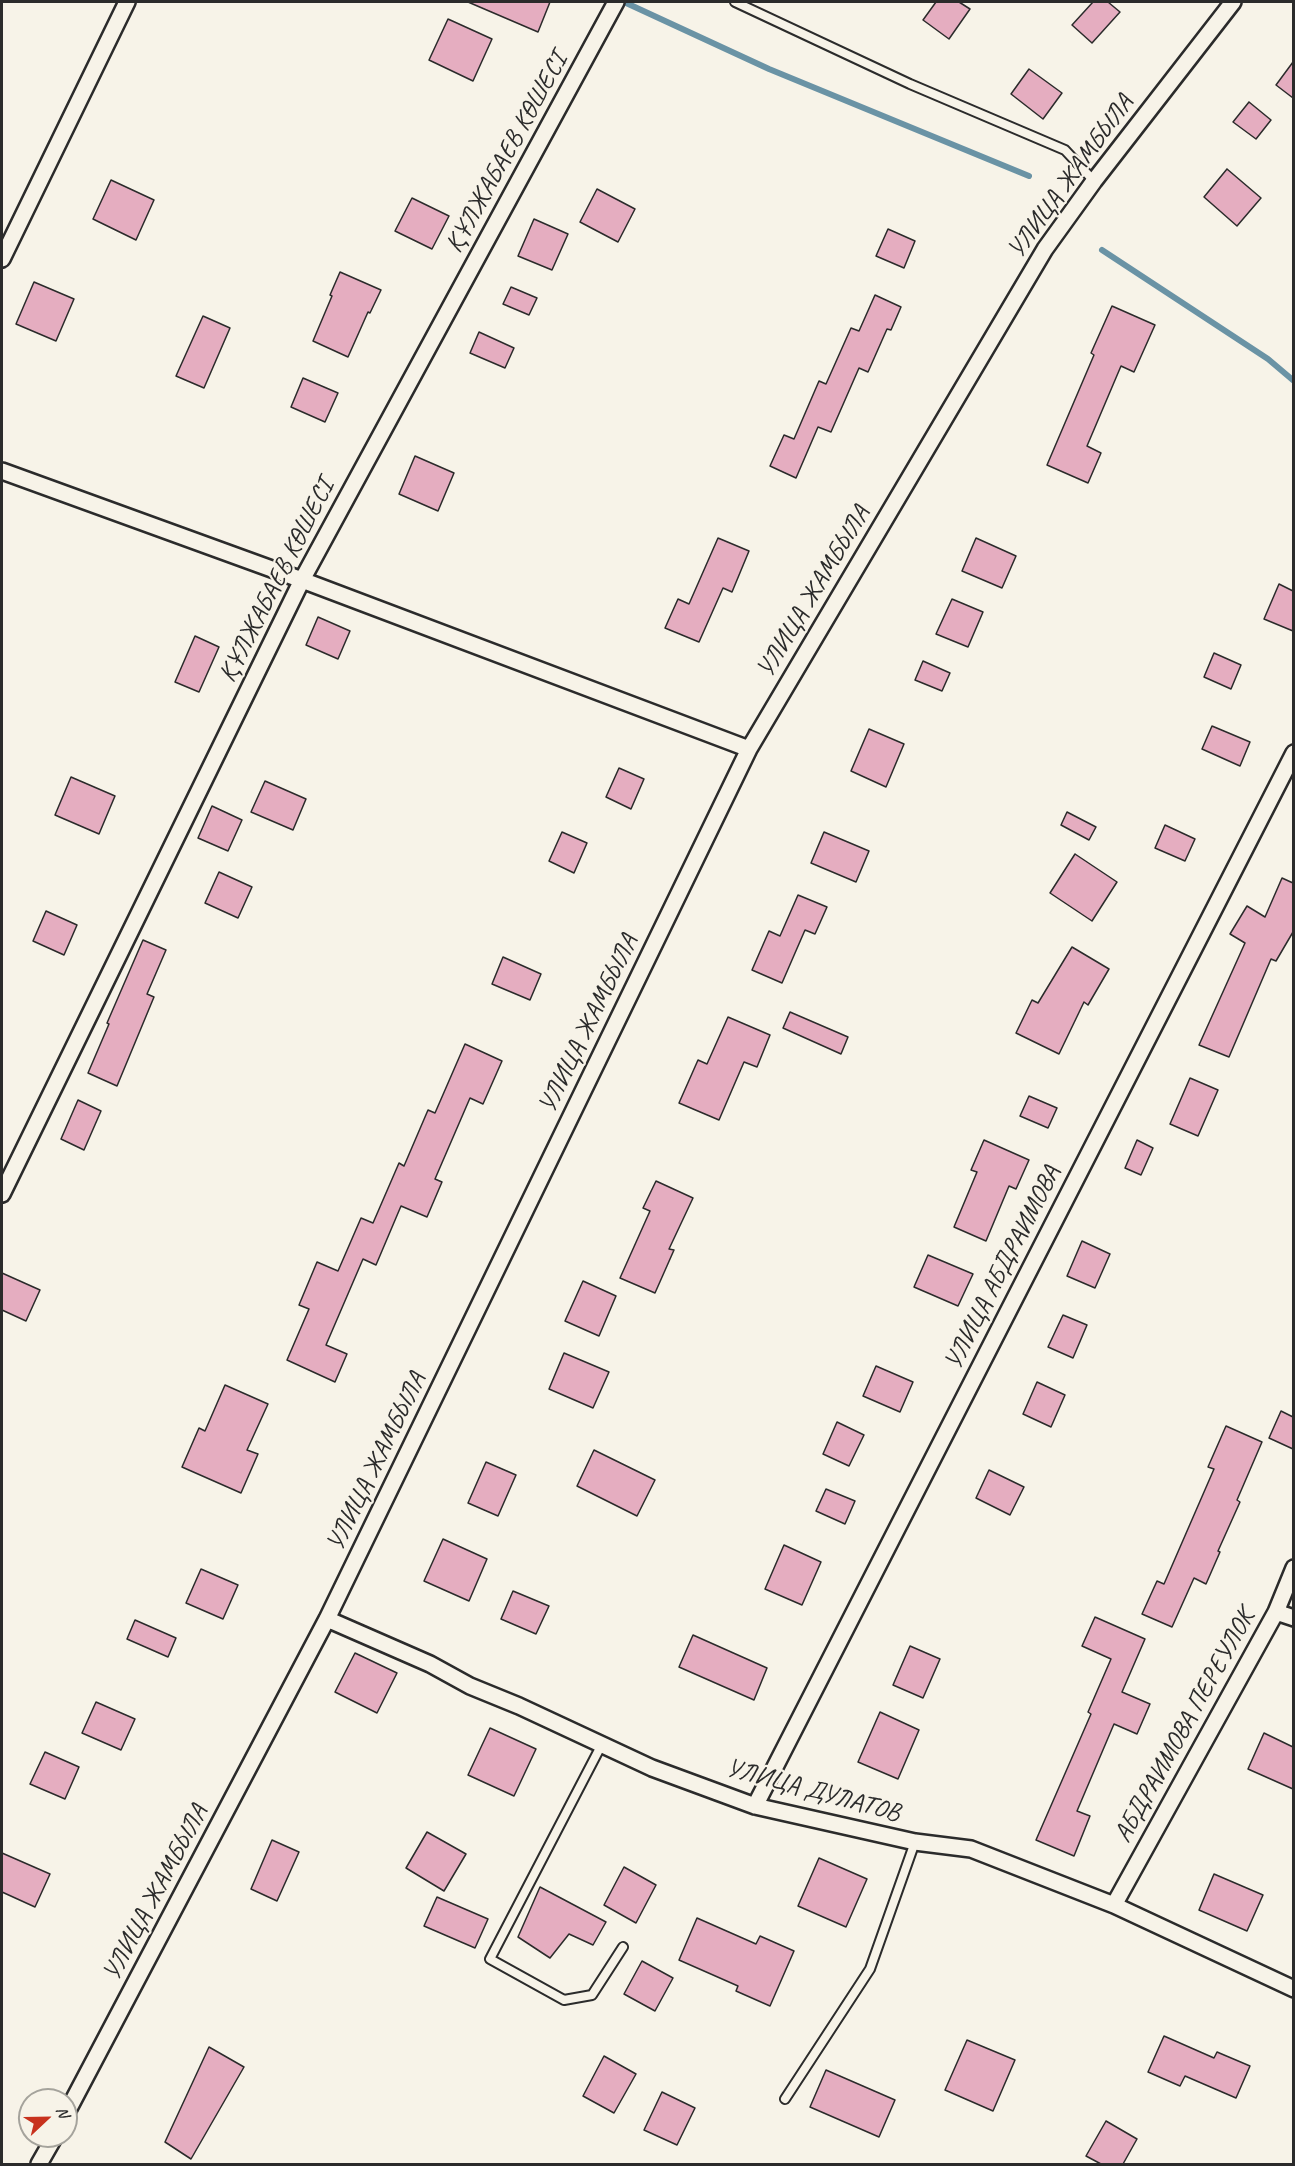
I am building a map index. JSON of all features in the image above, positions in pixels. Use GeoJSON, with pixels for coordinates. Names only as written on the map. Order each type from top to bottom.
{"type":"FeatureCollection","features":[{"type":"Feature","properties":{"kind":"street"},"geometry":{"type":"LineString","coordinates":[[2,259],[127,2]]}},
{"type":"Feature","properties":{"kind":"street","name":"УЛИЦА ЖАМБЫЛА"},"geometry":{"type":"LineString","coordinates":[[78,2091],[327,1619],[749,749],[1045,249],[1094,181],[1233,2]]}},
{"type":"Feature","properties":{"kind":"street","name":"ҚҰЛЖАБАЕВ КӨШЕСІ"},"geometry":{"type":"LineString","coordinates":[[2,1194],[302,580],[613,8]]}},
{"type":"Feature","properties":{"kind":"street"},"geometry":{"type":"LineString","coordinates":[[2,471],[302,580],[749,749]]}},
{"type":"Feature","properties":{"kind":"street","name":"УЛИЦА АБДРАИМОВА"},"geometry":{"type":"LineString","coordinates":[[755,1806],[1293,753]]}},
{"type":"Feature","properties":{"kind":"street","name":"АБДРАИМОВА ПЕРЕУЛОК"},"geometry":{"type":"LineString","coordinates":[[1114,1905],[1276,1612],[1293,1568]]}},
{"type":"Feature","properties":{"kind":"street"},"geometry":{"type":"LineString","coordinates":[[1276,1612],[1293,1618]]}},
{"type":"Feature","properties":{"kind":"street","name":"УЛИЦА ДУЛАТОВ"},"geometry":{"type":"LineString","coordinates":[[327,1619],[430,1664],[470,1686],[519,1706],[652,1768],[755,1806],[915,1842],[971,1849],[1114,1905],[1293,1989]]}},
{"type":"Feature","properties":{"kind":"street"},"geometry":{"type":"LineString","coordinates":[[39,2164],[48,2148]]}},
{"type":"Feature","properties":{"kind":"lane"},"geometry":{"type":"LineString","coordinates":[[735,2],[910,84],[1065,150],[1094,181]]}},
{"type":"Feature","properties":{"kind":"lane"},"geometry":{"type":"LineString","coordinates":[[602,1744],[490,1959],[564,2000],[592,1995],[623,1947]]}},
{"type":"Feature","properties":{"kind":"lane"},"geometry":{"type":"LineString","coordinates":[[785,2099],[870,1969],[915,1842]]}},
{"type":"Feature","properties":{"kind":"building"},"geometry":{"type":"Polygon","coordinates":[[[468,2],[550,2],[538,32],[468,2]]]}},
{"type":"Feature","properties":{"kind":"building"},"geometry":{"type":"Polygon","coordinates":[[[936,2],[959,2],[970,9],[949,39],[923,20],[936,2]]]}},
{"type":"Feature","properties":{"kind":"building"},"geometry":{"type":"Polygon","coordinates":[[[1093,2],[1108,2],[1120,12],[1092,43],[1072,25],[1093,2]]]}},
{"type":"Feature","properties":{"kind":"building"},"geometry":{"type":"Polygon","coordinates":[[[448,19],[492,39],[473,81],[429,60],[448,19]]]}},
{"type":"Feature","properties":{"kind":"building"},"geometry":{"type":"Polygon","coordinates":[[[1293,62],[1293,98],[1276,85],[1293,62]]]}},
{"type":"Feature","properties":{"kind":"building"},"geometry":{"type":"Polygon","coordinates":[[[1029,69],[1062,93],[1043,119],[1011,94],[1029,69]]]}},
{"type":"Feature","properties":{"kind":"building"},"geometry":{"type":"Polygon","coordinates":[[[1249,102],[1271,120],[1256,139],[1233,122],[1249,102]]]}},
{"type":"Feature","properties":{"kind":"building"},"geometry":{"type":"Polygon","coordinates":[[[1227,169],[1261,198],[1237,226],[1204,197],[1227,169]]]}},
{"type":"Feature","properties":{"kind":"building"},"geometry":{"type":"Polygon","coordinates":[[[111,180],[154,200],[136,240],[93,219],[111,180]]]}},
{"type":"Feature","properties":{"kind":"building"},"geometry":{"type":"Polygon","coordinates":[[[597,189],[635,209],[618,242],[580,222],[597,189]]]}},
{"type":"Feature","properties":{"kind":"building"},"geometry":{"type":"Polygon","coordinates":[[[412,198],[449,216],[432,249],[395,231],[412,198]]]}},
{"type":"Feature","properties":{"kind":"building"},"geometry":{"type":"Polygon","coordinates":[[[534,219],[568,234],[552,270],[518,256],[534,219]]]}},
{"type":"Feature","properties":{"kind":"building"},"geometry":{"type":"Polygon","coordinates":[[[888,229],[915,241],[904,268],[876,256],[888,229]]]}},
{"type":"Feature","properties":{"kind":"building"},"geometry":{"type":"Polygon","coordinates":[[[340,272],[381,290],[370,313],[368,312],[348,357],[313,341],[340,272]]]}},
{"type":"Feature","properties":{"kind":"building"},"geometry":{"type":"Polygon","coordinates":[[[34,282],[74,299],[56,341],[16,324],[34,282]]]}},
{"type":"Feature","properties":{"kind":"building"},"geometry":{"type":"Polygon","coordinates":[[[511,287],[537,298],[529,315],[503,304],[511,287]]]}},
{"type":"Feature","properties":{"kind":"building"},"geometry":{"type":"Polygon","coordinates":[[[875,295],[901,307],[891,330],[887,329],[868,372],[859,368],[831,432],[818,427],[796,478],[770,466],[784,435],[794,439],[819,381],[826,384],[851,328],[859,331],[875,295]]]}},
{"type":"Feature","properties":{"kind":"building"},"geometry":{"type":"Polygon","coordinates":[[[1112,306],[1155,325],[1134,372],[1121,366],[1087,446],[1101,453],[1088,483],[1047,465],[1094,355],[1091,353],[1112,306]]]}},
{"type":"Feature","properties":{"kind":"building"},"geometry":{"type":"Polygon","coordinates":[[[203,316],[230,328],[204,388],[176,376],[203,316]]]}},
{"type":"Feature","properties":{"kind":"building"},"geometry":{"type":"Polygon","coordinates":[[[479,332],[514,348],[505,368],[470,353],[479,332]]]}},
{"type":"Feature","properties":{"kind":"building"},"geometry":{"type":"Polygon","coordinates":[[[303,378],[338,393],[325,422],[291,407],[303,378]]]}},
{"type":"Feature","properties":{"kind":"building"},"geometry":{"type":"Polygon","coordinates":[[[415,456],[454,473],[438,511],[399,494],[415,456]]]}},
{"type":"Feature","properties":{"kind":"building"},"geometry":{"type":"Polygon","coordinates":[[[718,538],[749,551],[732,592],[723,588],[699,642],[665,628],[678,599],[689,604],[718,538]]]}},
{"type":"Feature","properties":{"kind":"building"},"geometry":{"type":"Polygon","coordinates":[[[976,538],[1016,556],[1002,588],[962,571],[976,538]]]}},
{"type":"Feature","properties":{"kind":"building"},"geometry":{"type":"Polygon","coordinates":[[[1279,584],[1293,591],[1293,631],[1264,619],[1279,584]]]}},
{"type":"Feature","properties":{"kind":"building"},"geometry":{"type":"Polygon","coordinates":[[[952,599],[983,612],[968,647],[936,634],[952,599]]]}},
{"type":"Feature","properties":{"kind":"building"},"geometry":{"type":"Polygon","coordinates":[[[318,617],[350,631],[338,659],[306,645],[318,617]]]}},
{"type":"Feature","properties":{"kind":"building"},"geometry":{"type":"Polygon","coordinates":[[[195,636],[219,647],[199,692],[175,682],[195,636]]]}},
{"type":"Feature","properties":{"kind":"building"},"geometry":{"type":"Polygon","coordinates":[[[1214,653],[1241,665],[1231,689],[1204,677],[1214,653]]]}},
{"type":"Feature","properties":{"kind":"building"},"geometry":{"type":"Polygon","coordinates":[[[923,661],[950,673],[942,691],[915,680],[923,661]]]}},
{"type":"Feature","properties":{"kind":"building"},"geometry":{"type":"Polygon","coordinates":[[[1212,726],[1250,742],[1240,766],[1202,749],[1212,726]]]}},
{"type":"Feature","properties":{"kind":"building"},"geometry":{"type":"Polygon","coordinates":[[[869,729],[904,744],[886,787],[851,771],[869,729]]]}},
{"type":"Feature","properties":{"kind":"building"},"geometry":{"type":"Polygon","coordinates":[[[619,768],[644,779],[631,809],[606,797],[619,768]]]}},
{"type":"Feature","properties":{"kind":"building"},"geometry":{"type":"Polygon","coordinates":[[[71,777],[115,796],[99,834],[55,815],[71,777]]]}},
{"type":"Feature","properties":{"kind":"building"},"geometry":{"type":"Polygon","coordinates":[[[265,781],[306,799],[293,830],[251,812],[265,781]]]}},
{"type":"Feature","properties":{"kind":"building"},"geometry":{"type":"Polygon","coordinates":[[[212,806],[242,820],[228,851],[198,838],[212,806]]]}},
{"type":"Feature","properties":{"kind":"building"},"geometry":{"type":"Polygon","coordinates":[[[1067,812],[1096,827],[1089,840],[1061,825],[1067,812]]]}},
{"type":"Feature","properties":{"kind":"building"},"geometry":{"type":"Polygon","coordinates":[[[1165,825],[1195,839],[1185,861],[1155,848],[1165,825]]]}},
{"type":"Feature","properties":{"kind":"building"},"geometry":{"type":"Polygon","coordinates":[[[562,832],[587,843],[574,873],[549,861],[562,832]]]}},
{"type":"Feature","properties":{"kind":"building"},"geometry":{"type":"Polygon","coordinates":[[[824,832],[869,851],[856,882],[811,863],[824,832]]]}},
{"type":"Feature","properties":{"kind":"building"},"geometry":{"type":"Polygon","coordinates":[[[1075,854],[1117,882],[1092,921],[1050,893],[1075,854]]]}},
{"type":"Feature","properties":{"kind":"building"},"geometry":{"type":"Polygon","coordinates":[[[219,872],[252,887],[238,918],[205,903],[219,872]]]}},
{"type":"Feature","properties":{"kind":"building"},"geometry":{"type":"Polygon","coordinates":[[[1282,878],[1293,883],[1293,932],[1276,961],[1271,959],[1229,1057],[1199,1045],[1245,943],[1230,934],[1247,906],[1265,917],[1282,878]]]}},
{"type":"Feature","properties":{"kind":"building"},"geometry":{"type":"Polygon","coordinates":[[[798,895],[827,907],[815,934],[805,930],[782,983],[752,970],[769,931],[780,936],[798,895]]]}},
{"type":"Feature","properties":{"kind":"building"},"geometry":{"type":"Polygon","coordinates":[[[46,911],[77,925],[64,955],[33,941],[46,911]]]}},
{"type":"Feature","properties":{"kind":"building"},"geometry":{"type":"Polygon","coordinates":[[[143,940],[166,950],[147,994],[154,997],[117,1086],[88,1073],[143,940]]]}},
{"type":"Feature","properties":{"kind":"building"},"geometry":{"type":"Polygon","coordinates":[[[1072,947],[1109,969],[1088,1005],[1084,1002],[1059,1054],[1016,1033],[1032,1000],[1038,1003],[1072,947]]]}},
{"type":"Feature","properties":{"kind":"building"},"geometry":{"type":"Polygon","coordinates":[[[503,957],[541,974],[530,1000],[492,984],[503,957]]]}},
{"type":"Feature","properties":{"kind":"building"},"geometry":{"type":"Polygon","coordinates":[[[790,1012],[848,1037],[841,1054],[783,1028],[790,1012]]]}},
{"type":"Feature","properties":{"kind":"building"},"geometry":{"type":"Polygon","coordinates":[[[728,1017],[770,1035],[757,1067],[744,1062],[719,1120],[679,1103],[698,1060],[707,1064],[728,1017]]]}},
{"type":"Feature","properties":{"kind":"building"},"geometry":{"type":"Polygon","coordinates":[[[465,1044],[502,1061],[483,1104],[470,1098],[435,1179],[442,1182],[427,1217],[401,1206],[376,1265],[363,1259],[326,1345],[347,1354],[335,1382],[287,1360],[309,1309],[299,1305],[317,1262],[338,1271],[361,1218],[373,1223],[399,1163],[404,1166],[428,1110],[435,1113],[465,1044]]]}},
{"type":"Feature","properties":{"kind":"building"},"geometry":{"type":"Polygon","coordinates":[[[1190,1078],[1218,1090],[1198,1136],[1170,1124],[1190,1078]]]}},
{"type":"Feature","properties":{"kind":"building"},"geometry":{"type":"Polygon","coordinates":[[[1029,1096],[1057,1108],[1048,1128],[1020,1116],[1029,1096]]]}},
{"type":"Feature","properties":{"kind":"building"},"geometry":{"type":"Polygon","coordinates":[[[78,1100],[101,1111],[84,1150],[61,1139],[78,1100]]]}},
{"type":"Feature","properties":{"kind":"building"},"geometry":{"type":"Polygon","coordinates":[[[984,1140],[1029,1160],[1016,1189],[1009,1186],[986,1241],[954,1227],[977,1172],[971,1170],[984,1140]]]}},
{"type":"Feature","properties":{"kind":"building"},"geometry":{"type":"Polygon","coordinates":[[[1137,1140],[1153,1148],[1141,1175],[1125,1168],[1137,1140]]]}},
{"type":"Feature","properties":{"kind":"building"},"geometry":{"type":"Polygon","coordinates":[[[656,1181],[693,1198],[669,1249],[674,1250],[655,1293],[620,1278],[650,1211],[643,1208],[656,1181]]]}},
{"type":"Feature","properties":{"kind":"building"},"geometry":{"type":"Polygon","coordinates":[[[1082,1241],[1110,1254],[1095,1288],[1067,1276],[1082,1241]]]}},
{"type":"Feature","properties":{"kind":"building"},"geometry":{"type":"Polygon","coordinates":[[[928,1255],[973,1274],[958,1306],[914,1287],[928,1255]]]}},
{"type":"Feature","properties":{"kind":"building"},"geometry":{"type":"Polygon","coordinates":[[[2,1273],[40,1290],[26,1321],[2,1310],[2,1273]]]}},
{"type":"Feature","properties":{"kind":"building"},"geometry":{"type":"Polygon","coordinates":[[[583,1281],[616,1296],[599,1336],[565,1321],[583,1281]]]}},
{"type":"Feature","properties":{"kind":"building"},"geometry":{"type":"Polygon","coordinates":[[[1063,1315],[1087,1325],[1073,1358],[1048,1347],[1063,1315]]]}},
{"type":"Feature","properties":{"kind":"building"},"geometry":{"type":"Polygon","coordinates":[[[564,1353],[609,1372],[593,1408],[549,1389],[564,1353]]]}},
{"type":"Feature","properties":{"kind":"building"},"geometry":{"type":"Polygon","coordinates":[[[876,1366],[913,1382],[900,1412],[863,1396],[876,1366]]]}},
{"type":"Feature","properties":{"kind":"building"},"geometry":{"type":"Polygon","coordinates":[[[1037,1382],[1065,1395],[1051,1427],[1023,1414],[1037,1382]]]}},
{"type":"Feature","properties":{"kind":"building"},"geometry":{"type":"Polygon","coordinates":[[[225,1385],[268,1404],[247,1450],[258,1454],[241,1493],[182,1467],[199,1428],[205,1431],[225,1385]]]}},
{"type":"Feature","properties":{"kind":"building"},"geometry":{"type":"Polygon","coordinates":[[[1281,1411],[1293,1417],[1293,1449],[1269,1438],[1281,1411]]]}},
{"type":"Feature","properties":{"kind":"building"},"geometry":{"type":"Polygon","coordinates":[[[837,1422],[864,1435],[849,1466],[823,1454],[837,1422]]]}},
{"type":"Feature","properties":{"kind":"building"},"geometry":{"type":"Polygon","coordinates":[[[1226,1426],[1262,1442],[1237,1500],[1240,1502],[1206,1584],[1194,1578],[1172,1627],[1142,1614],[1157,1581],[1164,1584],[1214,1469],[1208,1467],[1226,1426]]]}},
{"type":"Feature","properties":{"kind":"building"},"geometry":{"type":"Polygon","coordinates":[[[594,1450],[655,1480],[637,1516],[577,1486],[594,1450]]]}},
{"type":"Feature","properties":{"kind":"building"},"geometry":{"type":"Polygon","coordinates":[[[486,1462],[516,1475],[498,1516],[468,1503],[486,1462]]]}},
{"type":"Feature","properties":{"kind":"building"},"geometry":{"type":"Polygon","coordinates":[[[989,1470],[1024,1487],[1010,1515],[976,1498],[989,1470]]]}},
{"type":"Feature","properties":{"kind":"building"},"geometry":{"type":"Polygon","coordinates":[[[826,1489],[855,1501],[845,1524],[816,1511],[826,1489]]]}},
{"type":"Feature","properties":{"kind":"building"},"geometry":{"type":"Polygon","coordinates":[[[443,1539],[487,1559],[469,1601],[424,1581],[443,1539]]]}},
{"type":"Feature","properties":{"kind":"building"},"geometry":{"type":"Polygon","coordinates":[[[784,1545],[821,1562],[802,1605],[765,1589],[784,1545]]]}},
{"type":"Feature","properties":{"kind":"building"},"geometry":{"type":"Polygon","coordinates":[[[201,1569],[238,1585],[223,1619],[186,1603],[201,1569]]]}},
{"type":"Feature","properties":{"kind":"building"},"geometry":{"type":"Polygon","coordinates":[[[513,1591],[549,1606],[536,1634],[501,1619],[513,1591]]]}},
{"type":"Feature","properties":{"kind":"building"},"geometry":{"type":"Polygon","coordinates":[[[1095,1617],[1145,1639],[1122,1692],[1150,1704],[1137,1734],[1114,1724],[1077,1811],[1090,1816],[1074,1856],[1036,1840],[1091,1714],[1088,1712],[1111,1659],[1082,1646],[1095,1617]]]}},
{"type":"Feature","properties":{"kind":"building"},"geometry":{"type":"Polygon","coordinates":[[[135,1620],[176,1638],[168,1657],[127,1639],[135,1620]]]}},
{"type":"Feature","properties":{"kind":"building"},"geometry":{"type":"Polygon","coordinates":[[[693,1635],[767,1668],[754,1700],[679,1667],[693,1635]]]}},
{"type":"Feature","properties":{"kind":"building"},"geometry":{"type":"Polygon","coordinates":[[[910,1646],[940,1659],[923,1698],[893,1685],[910,1646]]]}},
{"type":"Feature","properties":{"kind":"building"},"geometry":{"type":"Polygon","coordinates":[[[355,1653],[397,1673],[377,1713],[335,1692],[355,1653]]]}},
{"type":"Feature","properties":{"kind":"building"},"geometry":{"type":"Polygon","coordinates":[[[96,1702],[135,1719],[121,1750],[82,1733],[96,1702]]]}},
{"type":"Feature","properties":{"kind":"building"},"geometry":{"type":"Polygon","coordinates":[[[880,1712],[919,1730],[898,1779],[858,1762],[880,1712]]]}},
{"type":"Feature","properties":{"kind":"building"},"geometry":{"type":"Polygon","coordinates":[[[490,1728],[536,1749],[514,1796],[468,1775],[490,1728]]]}},
{"type":"Feature","properties":{"kind":"building"},"geometry":{"type":"Polygon","coordinates":[[[1264,1733],[1293,1747],[1293,1789],[1248,1769],[1264,1733]]]}},
{"type":"Feature","properties":{"kind":"building"},"geometry":{"type":"Polygon","coordinates":[[[45,1752],[79,1767],[65,1799],[30,1784],[45,1752]]]}},
{"type":"Feature","properties":{"kind":"building"},"geometry":{"type":"Polygon","coordinates":[[[427,1832],[466,1854],[444,1891],[406,1868],[427,1832]]]}},
{"type":"Feature","properties":{"kind":"building"},"geometry":{"type":"Polygon","coordinates":[[[272,1840],[299,1852],[277,1901],[251,1889],[272,1840]]]}},
{"type":"Feature","properties":{"kind":"building"},"geometry":{"type":"Polygon","coordinates":[[[2,1853],[50,1874],[35,1907],[2,1892],[2,1853]]]}},
{"type":"Feature","properties":{"kind":"building"},"geometry":{"type":"Polygon","coordinates":[[[819,1858],[867,1879],[846,1927],[798,1906],[819,1858]]]}},
{"type":"Feature","properties":{"kind":"building"},"geometry":{"type":"Polygon","coordinates":[[[624,1867],[656,1885],[636,1923],[604,1905],[624,1867]]]}},
{"type":"Feature","properties":{"kind":"building"},"geometry":{"type":"Polygon","coordinates":[[[1214,1874],[1263,1895],[1247,1931],[1199,1910],[1214,1874]]]}},
{"type":"Feature","properties":{"kind":"building"},"geometry":{"type":"Polygon","coordinates":[[[540,1887],[606,1922],[593,1945],[569,1934],[550,1958],[518,1937],[540,1887]]]}},
{"type":"Feature","properties":{"kind":"building"},"geometry":{"type":"Polygon","coordinates":[[[437,1897],[488,1919],[475,1948],[424,1926],[437,1897]]]}},
{"type":"Feature","properties":{"kind":"building"},"geometry":{"type":"Polygon","coordinates":[[[697,1918],[756,1944],[760,1936],[794,1951],[770,2006],[736,1991],[738,1986],[679,1960],[697,1918]]]}},
{"type":"Feature","properties":{"kind":"building"},"geometry":{"type":"Polygon","coordinates":[[[642,1961],[673,1978],[655,2011],[624,1994],[642,1961]]]}},
{"type":"Feature","properties":{"kind":"building"},"geometry":{"type":"Polygon","coordinates":[[[1164,2036],[1214,2058],[1217,2052],[1250,2066],[1236,2098],[1185,2076],[1180,2086],[1148,2072],[1164,2036]]]}},
{"type":"Feature","properties":{"kind":"building"},"geometry":{"type":"Polygon","coordinates":[[[967,2040],[1015,2060],[993,2111],[945,2090],[967,2040]]]}},
{"type":"Feature","properties":{"kind":"building"},"geometry":{"type":"Polygon","coordinates":[[[209,2047],[244,2067],[191,2159],[165,2142],[209,2047]]]}},
{"type":"Feature","properties":{"kind":"building"},"geometry":{"type":"Polygon","coordinates":[[[604,2056],[636,2074],[614,2113],[583,2096],[604,2056]]]}},
{"type":"Feature","properties":{"kind":"building"},"geometry":{"type":"Polygon","coordinates":[[[826,2070],[895,2100],[879,2137],[810,2107],[826,2070]]]}},
{"type":"Feature","properties":{"kind":"building"},"geometry":{"type":"Polygon","coordinates":[[[662,2092],[695,2108],[677,2145],[644,2130],[662,2092]]]}},
{"type":"Feature","properties":{"kind":"building"},"geometry":{"type":"Polygon","coordinates":[[[1106,2121],[1137,2139],[1123,2164],[1101,2164],[1086,2156],[1106,2121]]]}},
{"type":"Feature","properties":{"kind":"waterway"},"geometry":{"type":"LineString","coordinates":[[624,2],[769,69],[1029,176]]}},
{"type":"Feature","properties":{"kind":"waterway"},"geometry":{"type":"LineString","coordinates":[[1102,250],[1268,359],[1294,381]]}}]}
